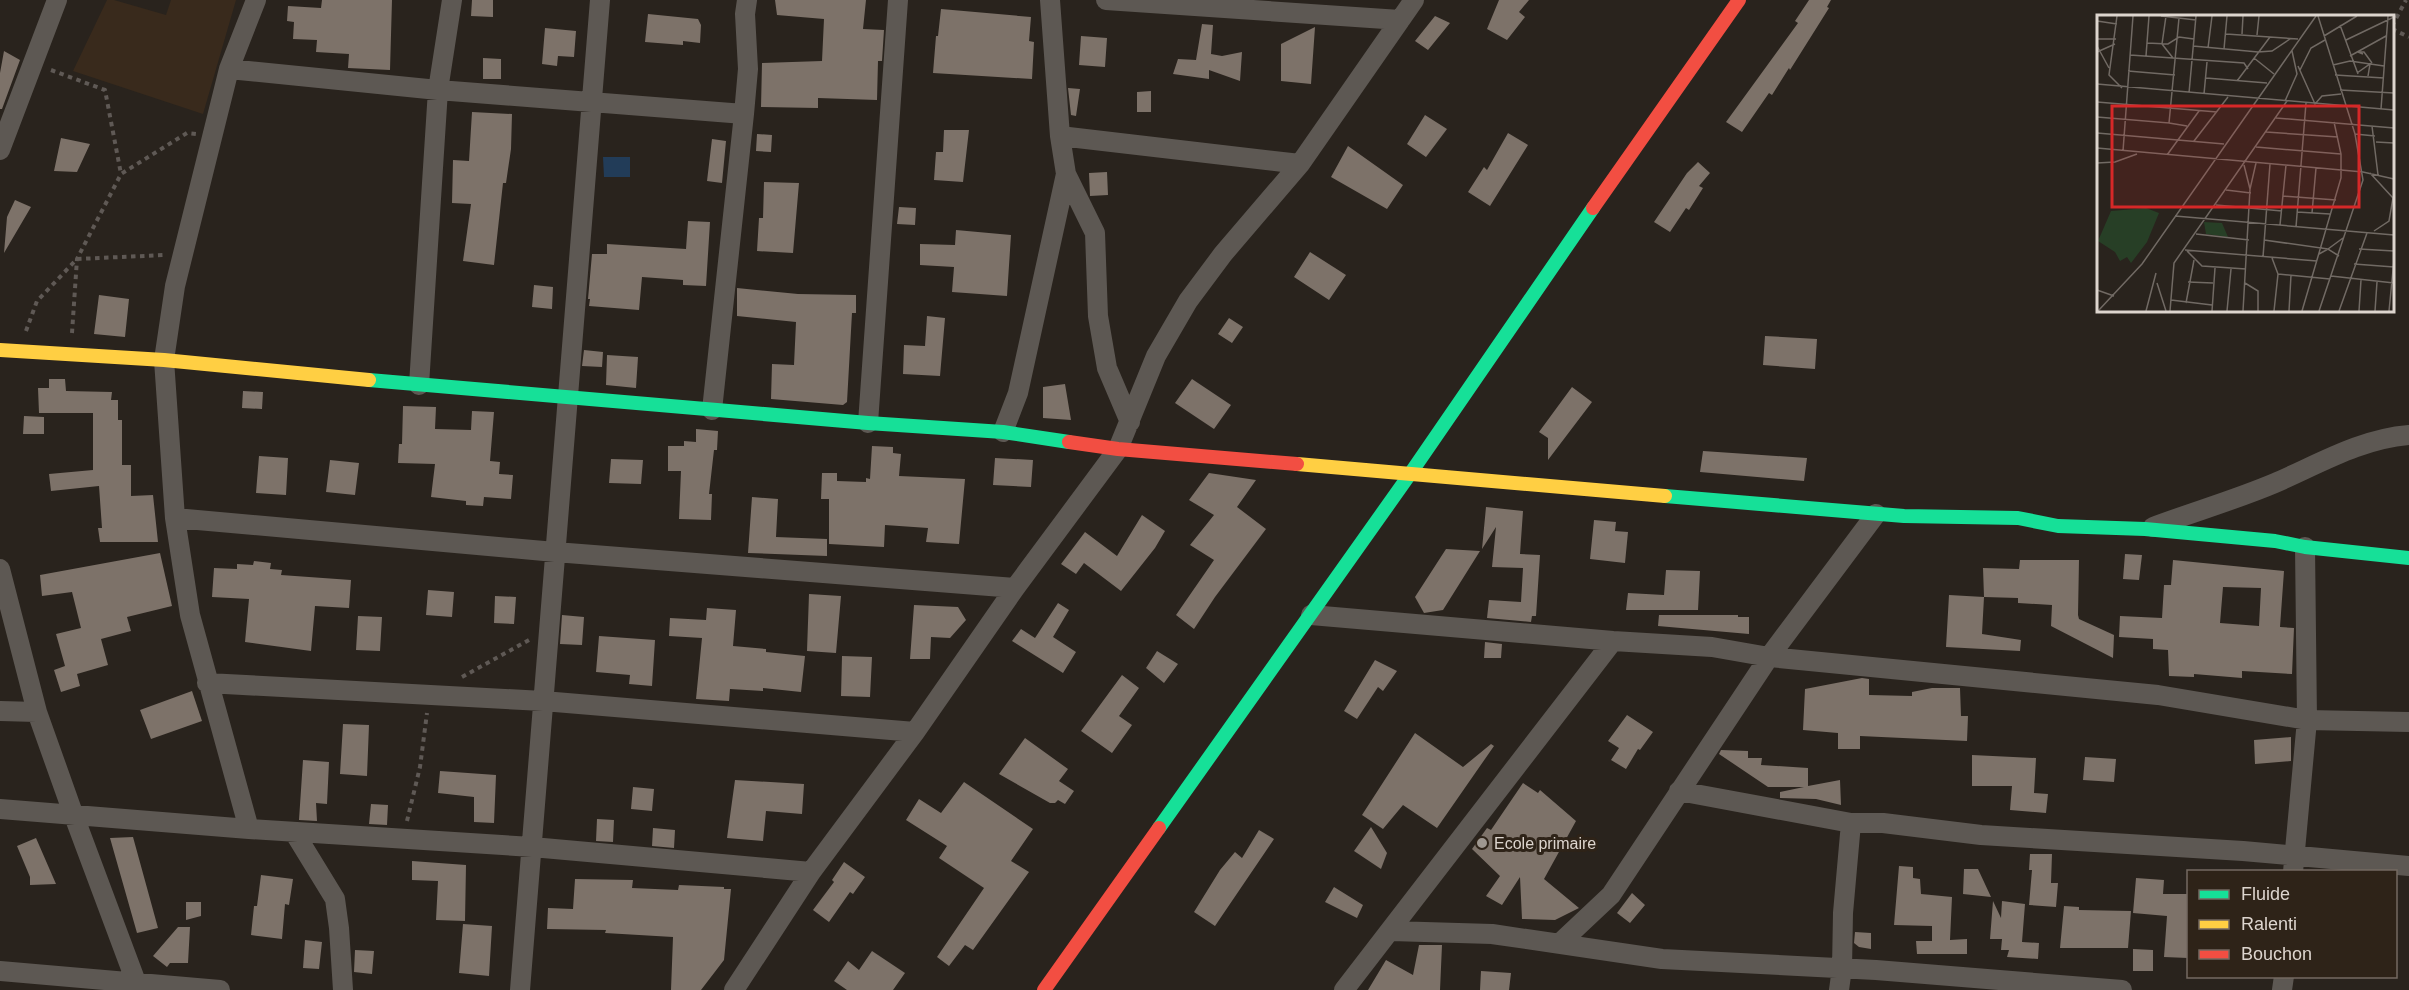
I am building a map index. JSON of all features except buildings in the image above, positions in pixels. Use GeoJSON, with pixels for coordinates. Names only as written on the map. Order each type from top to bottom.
{"type":"FeatureCollection","features":[{"type":"Feature","properties":{"kind":"street"},"geometry":{"type":"LineString","coordinates":[[0,150],[57,0]]}},
{"type":"Feature","properties":{"kind":"street"},"geometry":{"type":"LineString","coordinates":[[249,829],[207,684],[190,615],[175,519],[164,360],[175,286],[229,69],[256,0]]}},
{"type":"Feature","properties":{"kind":"street"},"geometry":{"type":"LineString","coordinates":[[418,385],[438,90],[452,0]]}},
{"type":"Feature","properties":{"kind":"street"},"geometry":{"type":"LineString","coordinates":[[520,990],[600,0]]}},
{"type":"Feature","properties":{"kind":"street"},"geometry":{"type":"LineString","coordinates":[[712,410],[744,114],[747,69],[745,14],[747,0]]}},
{"type":"Feature","properties":{"kind":"street"},"geometry":{"type":"LineString","coordinates":[[868,423],[898,0]]}},
{"type":"Feature","properties":{"kind":"street"},"geometry":{"type":"LineString","coordinates":[[1050,0],[1060,136],[1066,174],[1095,233],[1098,316],[1107,368],[1130,422]]}},
{"type":"Feature","properties":{"kind":"street"},"geometry":{"type":"LineString","coordinates":[[1106,0],[1400,20]]}},
{"type":"Feature","properties":{"kind":"street"},"geometry":{"type":"LineString","coordinates":[[734,990],[811,872],[915,732],[1015,588],[1118,449],[1156,356],[1188,301],[1223,254],[1300,164],[1414,0]]}},
{"type":"Feature","properties":{"kind":"street"},"geometry":{"type":"LineString","coordinates":[[1044,990],[1410,474],[1635,146],[1739,0]]}},
{"type":"Feature","properties":{"kind":"street"},"geometry":{"type":"LineString","coordinates":[[229,69],[438,90],[744,114]]}},
{"type":"Feature","properties":{"kind":"street"},"geometry":{"type":"LineString","coordinates":[[1060,136],[1300,164]]}},
{"type":"Feature","properties":{"kind":"street"},"geometry":{"type":"LineString","coordinates":[[1003,432],[1018,393],[1066,174]]}},
{"type":"Feature","properties":{"kind":"street"},"geometry":{"type":"LineString","coordinates":[[0,351],[164,360],[418,385],[868,423],[1003,432],[1118,449],[1876,514],[2018,518],[2058,526],[2145,529],[2275,541],[2305,547],[2409,558]]}},
{"type":"Feature","properties":{"kind":"street"},"geometry":{"type":"LineString","coordinates":[[2145,529],[2274,483],[2336,454],[2384,437],[2409,435]]}},
{"type":"Feature","properties":{"kind":"street"},"geometry":{"type":"LineString","coordinates":[[1560,943],[1611,895],[1769,657],[1876,514]]}},
{"type":"Feature","properties":{"kind":"street"},"geometry":{"type":"LineString","coordinates":[[175,519],[1015,588]]}},
{"type":"Feature","properties":{"kind":"street"},"geometry":{"type":"LineString","coordinates":[[2294,863],[2307,720],[2305,547]]}},
{"type":"Feature","properties":{"kind":"street"},"geometry":{"type":"LineString","coordinates":[[0,569],[37,712],[138,986]]}},
{"type":"Feature","properties":{"kind":"street"},"geometry":{"type":"LineString","coordinates":[[1311,615],[1613,641],[1712,647],[1769,657],[2158,695],[2307,720],[2409,722]]}},
{"type":"Feature","properties":{"kind":"street"},"geometry":{"type":"LineString","coordinates":[[1344,990],[1613,641]]}},
{"type":"Feature","properties":{"kind":"street"},"geometry":{"type":"LineString","coordinates":[[207,684],[543,701],[915,732]]}},
{"type":"Feature","properties":{"kind":"street"},"geometry":{"type":"LineString","coordinates":[[0,711],[37,712]]}},
{"type":"Feature","properties":{"kind":"street"},"geometry":{"type":"LineString","coordinates":[[1680,791],[1851,823],[1883,823],[1981,835],[2294,863],[2409,866]]}},
{"type":"Feature","properties":{"kind":"street"},"geometry":{"type":"LineString","coordinates":[[0,809],[249,829],[532,847],[811,872]]}},
{"type":"Feature","properties":{"kind":"street"},"geometry":{"type":"LineString","coordinates":[[1839,990],[1851,823]]}},
{"type":"Feature","properties":{"kind":"street"},"geometry":{"type":"LineString","coordinates":[[294,832],[335,899],[343,990]]}},
{"type":"Feature","properties":{"kind":"street"},"geometry":{"type":"LineString","coordinates":[[1391,931],[1492,934],[1662,959],[1842,968],[2122,990]]}},
{"type":"Feature","properties":{"kind":"street"},"geometry":{"type":"LineString","coordinates":[[0,971],[138,986],[220,990]]}},
{"type":"Feature","properties":{"kind":"path"},"geometry":{"type":"LineString","coordinates":[[2394,24],[2406,0]]}},
{"type":"Feature","properties":{"kind":"path"},"geometry":{"type":"LineString","coordinates":[[2394,29],[2409,37]]}},
{"type":"Feature","properties":{"kind":"path"},"geometry":{"type":"LineString","coordinates":[[34,64],[105,90],[120,174]]}},
{"type":"Feature","properties":{"kind":"path"},"geometry":{"type":"LineString","coordinates":[[18,352],[37,301],[77,259],[120,174],[187,133],[213,135]]}},
{"type":"Feature","properties":{"kind":"path"},"geometry":{"type":"LineString","coordinates":[[77,259],[183,254]]}},
{"type":"Feature","properties":{"kind":"path"},"geometry":{"type":"LineString","coordinates":[[71,354],[77,259]]}},
{"type":"Feature","properties":{"kind":"shaded area"},"geometry":{"type":"Polygon","coordinates":[[[107,0],[166,15],[171,0],[236,0],[203,114],[73,71],[107,0]]]}},
{"type":"Feature","properties":{"kind":"water"},"geometry":{"type":"Polygon","coordinates":[[[603,157],[630,157],[630,177],[604,177],[603,157]]]}},
{"type":"Feature","properties":{"kind":"traffic: fast"},"geometry":{"type":"LineString","coordinates":[[1159,828],[1410,474],[1593,208]]}},
{"type":"Feature","properties":{"kind":"traffic: fast"},"geometry":{"type":"LineString","coordinates":[[369,380],[868,423],[1003,432],[1069,442]]}},
{"type":"Feature","properties":{"kind":"traffic: fast"},"geometry":{"type":"LineString","coordinates":[[1665,496],[1904,516],[2018,518],[2058,526],[2145,529],[2275,541],[2305,547],[2409,558]]}},
{"type":"Feature","properties":{"kind":"traffic: slow"},"geometry":{"type":"LineString","coordinates":[[0,350],[164,360],[369,380]]}},
{"type":"Feature","properties":{"kind":"traffic: slow"},"geometry":{"type":"LineString","coordinates":[[1297,464],[1665,496]]}},
{"type":"Feature","properties":{"kind":"traffic: jam"},"geometry":{"type":"LineString","coordinates":[[1593,208],[1739,0]]}},
{"type":"Feature","properties":{"kind":"traffic: jam"},"geometry":{"type":"LineString","coordinates":[[1069,442],[1118,449],[1297,464]]}},
{"type":"Feature","properties":{"kind":"traffic: jam"},"geometry":{"type":"LineString","coordinates":[[1044,990],[1159,828]]}},
{"type":"Feature","properties":{"kind":"place","name":"Ecole primaire"},"geometry":{"type":"Point","coordinates":[1482,843]}}]}
